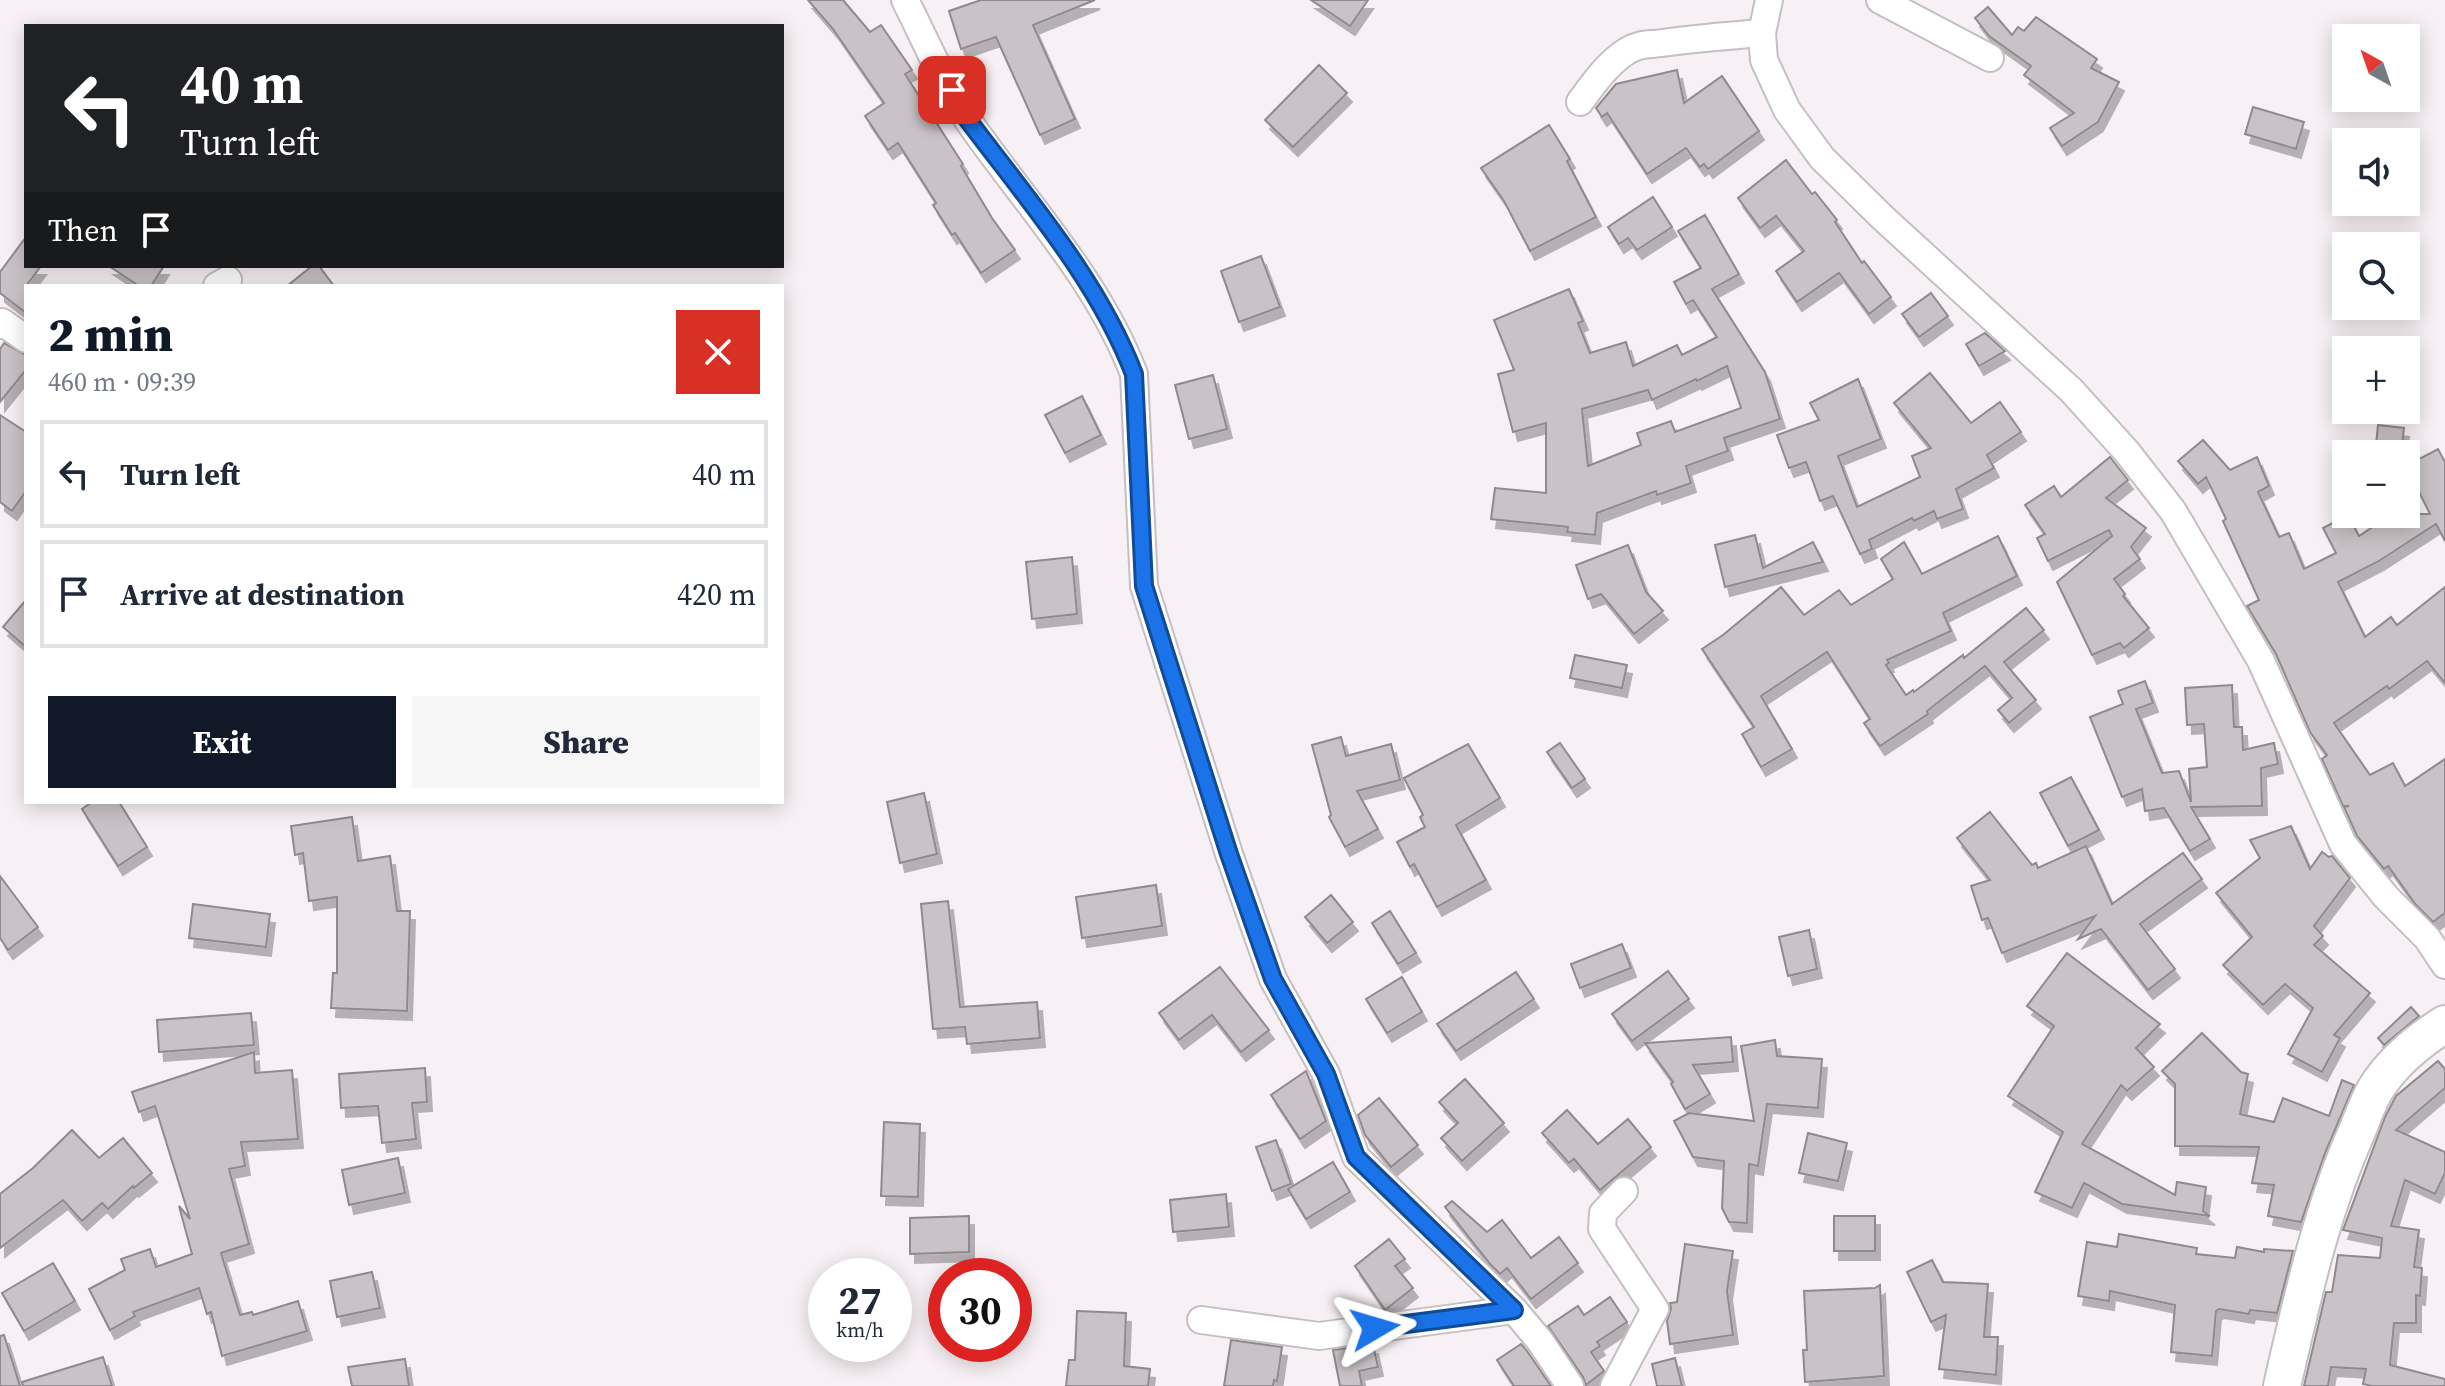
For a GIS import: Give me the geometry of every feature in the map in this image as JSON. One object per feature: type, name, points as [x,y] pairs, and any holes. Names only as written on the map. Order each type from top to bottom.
[{"type":"street","points":[[905,0],[965,116],[1084,278],[1122,345],[1134,374],[1144,586],[1229,854],[1273,979],[1326,1074],[1356,1157],[1514,1310],[1540,1341],[1570,1386]]},
{"type":"street","points":[[1769,0],[1762,33],[1764,60],[1787,110],[1822,158],[1952,284],[2071,390],[2127,452],[2173,511],[2261,661],[2343,844],[2386,897],[2427,938],[2445,965]]},
{"type":"street","points":[[1880,0],[1990,58]]},
{"type":"street","points":[[1580,102],[1605,69],[1643,43],[1762,33]]},
{"type":"street","points":[[0,325],[2,322],[24,338]]},
{"type":"street","points":[[2282,1386],[2310,1267],[2343,1161],[2375,1090],[2396,1063],[2420,1040],[2445,1024]]},
{"type":"street","points":[[1614,1386],[1655,1309],[1602,1229],[1603,1213],[1624,1191]]},
{"type":"street","points":[[1201,1320],[1319,1336],[1514,1310]]},
{"type":"building","points":[[808,0],[843,0],[870,32],[881,25],[912,70],[905,74],[963,164],[961,166],[992,218],[1015,250],[981,273],[955,233],[952,235],[898,143],[888,150],[865,116],[884,103],[833,29]]},
{"type":"building","points":[[981,0],[1095,0],[1033,25],[1075,119],[1040,135],[996,37],[961,49],[949,11]]},
{"type":"building","points":[[1311,0],[1368,0],[1350,26]]},
{"type":"building","points":[[1988,7],[2012,35],[2018,27],[2024,31],[2036,17],[2097,59],[2091,68],[2119,82],[2098,122],[2062,146],[2050,128],[2074,113],[2024,75],[2031,66],[1989,36],[1975,18]]},
{"type":"building","points":[[1319,65],[1347,93],[1293,147],[1265,120]]},
{"type":"building","points":[[1677,70],[1684,103],[1722,76],[1759,131],[1708,169],[1704,164],[1700,167],[1686,148],[1647,174],[1607,113],[1602,117],[1596,108],[1616,84]]},
{"type":"building","points":[[2253,107],[2304,122],[2296,149],[2245,134]]},
{"type":"building","points":[[1549,125],[1570,159],[1567,161],[1596,217],[1530,251],[1504,201],[1481,168]]},
{"type":"building","points":[[1786,160],[1837,220],[1835,222],[1862,263],[1864,261],[1891,297],[1869,314],[1839,273],[1797,302],[1776,271],[1804,251],[1776,216],[1760,228],[1738,198]]},
{"type":"building","points":[[1653,197],[1672,227],[1637,250],[1628,238],[1619,244],[1608,227]]},
{"type":"building","points":[[1705,215],[1739,274],[1712,289],[1765,372],[1780,419],[1724,438],[1728,451],[1686,466],[1691,483],[1657,495],[1656,491],[1597,513],[1595,535],[1567,532],[1568,527],[1491,519],[1495,488],[1546,493],[1546,423],[1513,432],[1498,374],[1514,370],[1494,320],[1569,289],[1583,321],[1578,323],[1590,353],[1626,342],[1633,366],[1677,345],[1682,355],[1717,337],[1693,300],[1686,304],[1674,282],[1701,268],[1678,231]],"holes":[[[1727,366],[1741,408],[1675,432],[1671,421],[1637,433],[1641,445],[1588,466],[1582,409],[1648,390],[1652,400]]]},
{"type":"building","points":[[24,240],[24,268],[40,268],[28,284],[24,284],[24,311],[0,293],[0,272]]},
{"type":"building","points":[[1261,256],[1280,307],[1239,322],[1221,271]]},
{"type":"building","points":[[112,268],[163,268],[152,284],[136,284]]},
{"type":"building","points":[[310,268],[320,268],[332,284],[290,284]]},
{"type":"building","points":[[1931,293],[1948,316],[1919,337],[1902,314]]},
{"type":"building","points":[[1985,333],[2005,351],[1979,366],[1966,344]]},
{"type":"building","points":[[4,343],[24,354],[24,372],[0,402],[0,349]]},
{"type":"building","points":[[1930,373],[1971,423],[2000,402],[2021,432],[1987,455],[1994,468],[1956,489],[1963,509],[1937,519],[1934,511],[1914,521],[1912,518],[1869,540],[1872,549],[1860,554],[1833,496],[1820,501],[1806,462],[1789,468],[1777,435],[1819,420],[1810,403],[1858,379],[1881,439],[1838,456],[1857,507],[1920,477],[1912,456],[1931,448],[1894,403]]},
{"type":"building","points":[[1213,375],[1227,429],[1189,439],[1175,385]]},
{"type":"building","points":[[1082,396],[1101,435],[1065,453],[1045,415]]},
{"type":"building","points":[[0,415],[24,431],[24,494],[12,511],[0,502]]},
{"type":"building","points":[[2378,425],[2404,428],[2403,440],[2376,440]]},
{"type":"building","points":[[2203,440],[2230,470],[2257,457],[2269,486],[2258,492],[2279,537],[2289,533],[2304,569],[2336,553],[2323,528],[2332,523],[2332,528],[2355,528],[2359,536],[2371,528],[2420,528],[2420,514],[2430,514],[2420,494],[2420,459],[2438,449],[2445,462],[2445,541],[2436,524],[2379,561],[2338,582],[2365,637],[2391,617],[2397,625],[2445,587],[2445,683],[2427,661],[2334,723],[2370,775],[2393,763],[2405,786],[2445,759],[2445,913],[2433,922],[2416,905],[2388,866],[2384,869],[2357,836],[2344,807],[2349,806],[2343,806],[2322,759],[2327,755],[2310,732],[2276,654],[2247,606],[2259,600],[2206,477],[2198,484],[2178,461]]},
{"type":"building","points":[[2110,457],[2128,480],[2106,498],[2146,528],[2131,547],[2140,559],[2114,579],[2125,594],[2123,596],[2149,628],[2124,648],[2120,643],[2092,655],[2057,582],[2112,536],[2109,530],[2048,561],[2037,538],[2045,534],[2025,505],[2054,486],[2061,497]]},
{"type":"building","points":[[1755,535],[1763,568],[1813,542],[1823,562],[1725,587],[1715,545]]},
{"type":"building","points":[[1998,536],[2017,576],[1943,613],[1951,631],[1887,660],[1889,663],[1886,665],[1906,695],[1914,692],[1963,655],[1964,658],[2026,608],[2044,630],[2004,662],[2036,700],[2009,723],[1998,710],[2012,698],[1985,666],[1927,711],[1928,714],[1880,746],[1864,723],[1870,719],[1827,652],[1761,696],[1792,749],[1761,767],[1742,734],[1754,727],[1702,649],[1781,587],[1804,615],[1839,590],[1851,605],[1893,579],[1881,559],[1904,542],[1922,574]]},
{"type":"building","points":[[1628,545],[1646,592],[1663,611],[1634,634],[1601,594],[1588,599],[1576,565]]},
{"type":"building","points":[[1072,557],[1077,614],[1032,619],[1026,562]]},
{"type":"building","points":[[24,602],[24,645],[3,627]]},
{"type":"building","points":[[1575,655],[1627,665],[1622,688],[1570,678]]},
{"type":"building","points":[[2145,681],[2153,703],[2136,709],[2162,773],[2179,771],[2191,802],[2189,769],[2207,767],[2204,724],[2187,725],[2185,688],[2232,685],[2234,727],[2242,727],[2243,750],[2274,743],[2278,764],[2261,768],[2262,806],[2191,807],[2210,839],[2190,851],[2164,808],[2145,811],[2142,789],[2122,797],[2090,717],[2123,704],[2118,691]]},
{"type":"building","points":[[1341,737],[1346,756],[1391,744],[1400,780],[1357,791],[1378,829],[1345,847],[1329,817],[1331,815],[1312,745]]},
{"type":"building","points":[[1560,743],[1585,779],[1572,788],[1547,752]]},
{"type":"building","points":[[1468,744],[1500,798],[1456,825],[1486,880],[1437,907],[1414,864],[1410,867],[1397,842],[1425,827],[1420,817],[1423,815],[1404,778]]},
{"type":"building","points":[[2071,777],[2099,830],[2068,846],[2040,793]]},
{"type":"building","points":[[924,793],[937,854],[900,863],[887,802]]},
{"type":"building","points":[[89,804],[120,804],[147,847],[118,866],[82,809]]},
{"type":"building","points":[[1990,812],[2032,865],[2036,863],[2038,868],[2086,846],[2112,904],[2183,853],[2202,879],[2140,924],[2175,969],[2148,990],[2101,929],[2078,939],[2095,916],[2002,953],[1988,918],[1982,920],[1971,886],[1990,880],[1957,838]]},
{"type":"building","points":[[352,817],[358,861],[390,856],[397,911],[410,911],[407,1011],[331,1008],[333,973],[337,973],[337,897],[309,901],[303,853],[295,855],[291,826]]},
{"type":"building","points":[[2291,826],[2310,869],[2322,852],[2332,856],[2350,878],[2314,926],[2323,936],[2314,945],[2370,993],[2334,1035],[2340,1038],[2322,1072],[2288,1054],[2313,1008],[2285,984],[2263,1005],[2223,965],[2252,937],[2216,893],[2260,858],[2250,840]]},
{"type":"building","points":[[0,876],[38,927],[8,950],[0,938]]},
{"type":"building","points":[[1156,885],[1162,926],[1082,938],[1076,897]]},
{"type":"building","points":[[1331,895],[1353,922],[1327,943],[1305,917]]},
{"type":"building","points":[[948,901],[960,1007],[1037,1002],[1040,1038],[967,1044],[965,1027],[933,1029],[921,904]]},
{"type":"building","points":[[193,904],[270,914],[266,947],[189,938]]},
{"type":"building","points":[[1390,911],[1416,953],[1398,964],[1372,923]]},
{"type":"building","points":[[1809,930],[1817,969],[1788,976],[1779,937]]},
{"type":"building","points":[[1622,944],[1631,968],[1580,988],[1571,964]]},
{"type":"building","points":[[2067,953],[2160,1024],[2136,1048],[2154,1067],[2127,1091],[2121,1085],[2082,1144],[2175,1195],[2177,1182],[2206,1187],[2203,1211],[2210,1216],[2122,1204],[2084,1183],[2072,1208],[2035,1192],[2063,1132],[2008,1096],[2054,1026],[2027,1006]]},
{"type":"building","points":[[1220,967],[1269,1030],[1241,1052],[1212,1015],[1179,1040],[1159,1013]]},
{"type":"building","points":[[1668,971],[1689,999],[1632,1041],[1612,1014]]},
{"type":"building","points":[[1516,972],[1534,999],[1456,1051],[1437,1024]]},
{"type":"building","points":[[1402,977],[1422,1012],[1387,1033],[1366,999]]},
{"type":"building","points":[[2411,1007],[2419,1016],[2384,1045],[2378,1038]]},
{"type":"building","points":[[251,1013],[254,1045],[159,1052],[157,1020]]},
{"type":"building","points":[[2202,1033],[2241,1072],[2248,1074],[2240,1114],[2274,1122],[2283,1098],[2329,1116],[2342,1080],[2354,1085],[2325,1153],[2301,1222],[2268,1216],[2274,1185],[2252,1183],[2259,1147],[2175,1146],[2175,1084],[2162,1071]]},
{"type":"building","points":[[1731,1037],[1733,1062],[1693,1065],[1710,1094],[1685,1109],[1671,1084],[1673,1082],[1645,1043]]},
{"type":"building","points":[[1775,1040],[1777,1056],[1822,1059],[1818,1108],[1767,1104],[1758,1166],[1749,1164],[1747,1223],[1729,1222],[1722,1208],[1724,1161],[1693,1157],[1674,1121],[1689,1113],[1754,1121],[1741,1046]]},
{"type":"building","points":[[254,1052],[255,1073],[292,1070],[298,1139],[241,1142],[245,1166],[229,1169],[249,1244],[221,1253],[240,1315],[252,1312],[253,1315],[298,1301],[307,1331],[222,1356],[211,1312],[207,1314],[199,1288],[133,1312],[135,1316],[110,1330],[89,1289],[125,1270],[121,1259],[150,1249],[156,1267],[192,1254],[179,1206],[190,1219],[155,1106],[139,1112],[132,1092]]},
{"type":"building","points":[[2438,1061],[2445,1069],[2445,1088],[2396,1130],[2445,1152],[2445,1173],[2435,1194],[2405,1180],[2391,1226],[2419,1230],[2414,1267],[2422,1268],[2420,1296],[2416,1295],[2416,1323],[2394,1323],[2390,1365],[2445,1379],[2445,1386],[2372,1386],[2363,1384],[2366,1369],[2331,1367],[2328,1386],[2304,1386],[2326,1292],[2332,1292],[2338,1255],[2380,1258],[2382,1238],[2343,1230],[2385,1117],[2396,1096]]},
{"type":"building","points":[[425,1068],[427,1102],[412,1103],[416,1139],[382,1143],[378,1106],[341,1108],[339,1074]]},
{"type":"building","points":[[1306,1071],[1326,1121],[1300,1139],[1271,1095]]},
{"type":"building","points":[[1465,1079],[1504,1123],[1462,1161],[1441,1138],[1458,1123],[1439,1102]]},
{"type":"building","points":[[1379,1098],[1418,1145],[1391,1167],[1365,1135],[1358,1115]]},
{"type":"building","points":[[1567,1110],[1598,1144],[1628,1119],[1651,1147],[1600,1190],[1574,1159],[1569,1163],[1542,1133]]},
{"type":"building","points":[[884,1122],[920,1124],[918,1197],[881,1196]]},
{"type":"building","points":[[72,1130],[99,1158],[123,1138],[152,1173],[108,1209],[102,1203],[82,1221],[63,1200],[0,1248],[0,1194],[33,1168]]},
{"type":"building","points":[[1808,1133],[1847,1143],[1838,1181],[1799,1173]]},
{"type":"building","points":[[1276,1140],[1291,1184],[1272,1191],[1256,1147]]},
{"type":"building","points":[[398,1158],[405,1193],[349,1205],[342,1170]]},
{"type":"building","points":[[1333,1162],[1350,1192],[1306,1219],[1288,1189]]},
{"type":"building","points":[[1226,1194],[1229,1227],[1173,1232],[1170,1200]]},
{"type":"building","points":[[1452,1201],[1487,1232],[1502,1220],[1531,1258],[1559,1237],[1578,1263],[1531,1299],[1507,1268],[1500,1274],[1491,1265],[1445,1207]]},
{"type":"building","points":[[969,1216],[969,1252],[910,1254],[910,1218]]},
{"type":"building","points":[[1834,1216],[1875,1216],[1875,1251],[1834,1251]]},
{"type":"building","points":[[2119,1234],[2197,1248],[2196,1254],[2235,1258],[2237,1247],[2264,1252],[2264,1249],[2293,1251],[2277,1313],[2250,1310],[2249,1314],[2219,1309],[2216,1311],[2212,1356],[2171,1352],[2175,1305],[2110,1291],[2109,1301],[2078,1296],[2087,1242],[2117,1247]]},
{"type":"building","points":[[1389,1239],[1405,1259],[1395,1266],[1413,1288],[1385,1310],[1355,1266]]},
{"type":"building","points":[[1685,1244],[1733,1251],[1727,1291],[1733,1335],[1670,1344],[1667,1321],[1670,1303],[1677,1302]]},
{"type":"building","points":[[1932,1260],[1943,1282],[1988,1284],[1984,1337],[1998,1337],[1996,1375],[1939,1369],[1946,1315],[1931,1322],[1907,1272]]},
{"type":"building","points":[[53,1263],[75,1301],[24,1331],[2,1293]]},
{"type":"building","points":[[372,1272],[380,1308],[337,1317],[330,1281]]},
{"type":"building","points":[[1880,1285],[1884,1376],[1805,1382],[1804,1291],[1875,1288]]},
{"type":"building","points":[[1610,1297],[1627,1322],[1597,1342],[1600,1346],[1591,1352],[1604,1371],[1586,1385],[1548,1326],[1578,1306],[1584,1315]]},
{"type":"building","points":[[1077,1311],[1126,1313],[1124,1366],[1150,1369],[1148,1386],[1066,1386],[1069,1360],[1075,1360]]},
{"type":"building","points":[[4,1335],[20,1386],[0,1386],[0,1336]]},
{"type":"building","points":[[1231,1340],[1282,1347],[1277,1381],[1274,1380],[1273,1386],[1224,1386]]},
{"type":"building","points":[[1521,1344],[1551,1386],[1514,1386],[1497,1360]]},
{"type":"building","points":[[1373,1345],[1378,1367],[1359,1371],[1362,1386],[1340,1386],[1333,1350]]},
{"type":"building","points":[[103,1357],[112,1386],[23,1386],[22,1382]]},
{"type":"building","points":[[1675,1358],[1682,1386],[1657,1386],[1652,1364]]},
{"type":"building","points":[[405,1359],[409,1386],[352,1386],[348,1367]]},
{"type":"route","points":[[952,90],[965,116],[1084,278],[1122,345],[1134,374],[1144,586],[1229,854],[1273,979],[1326,1074],[1356,1157],[1514,1310],[1375,1328]]}]
